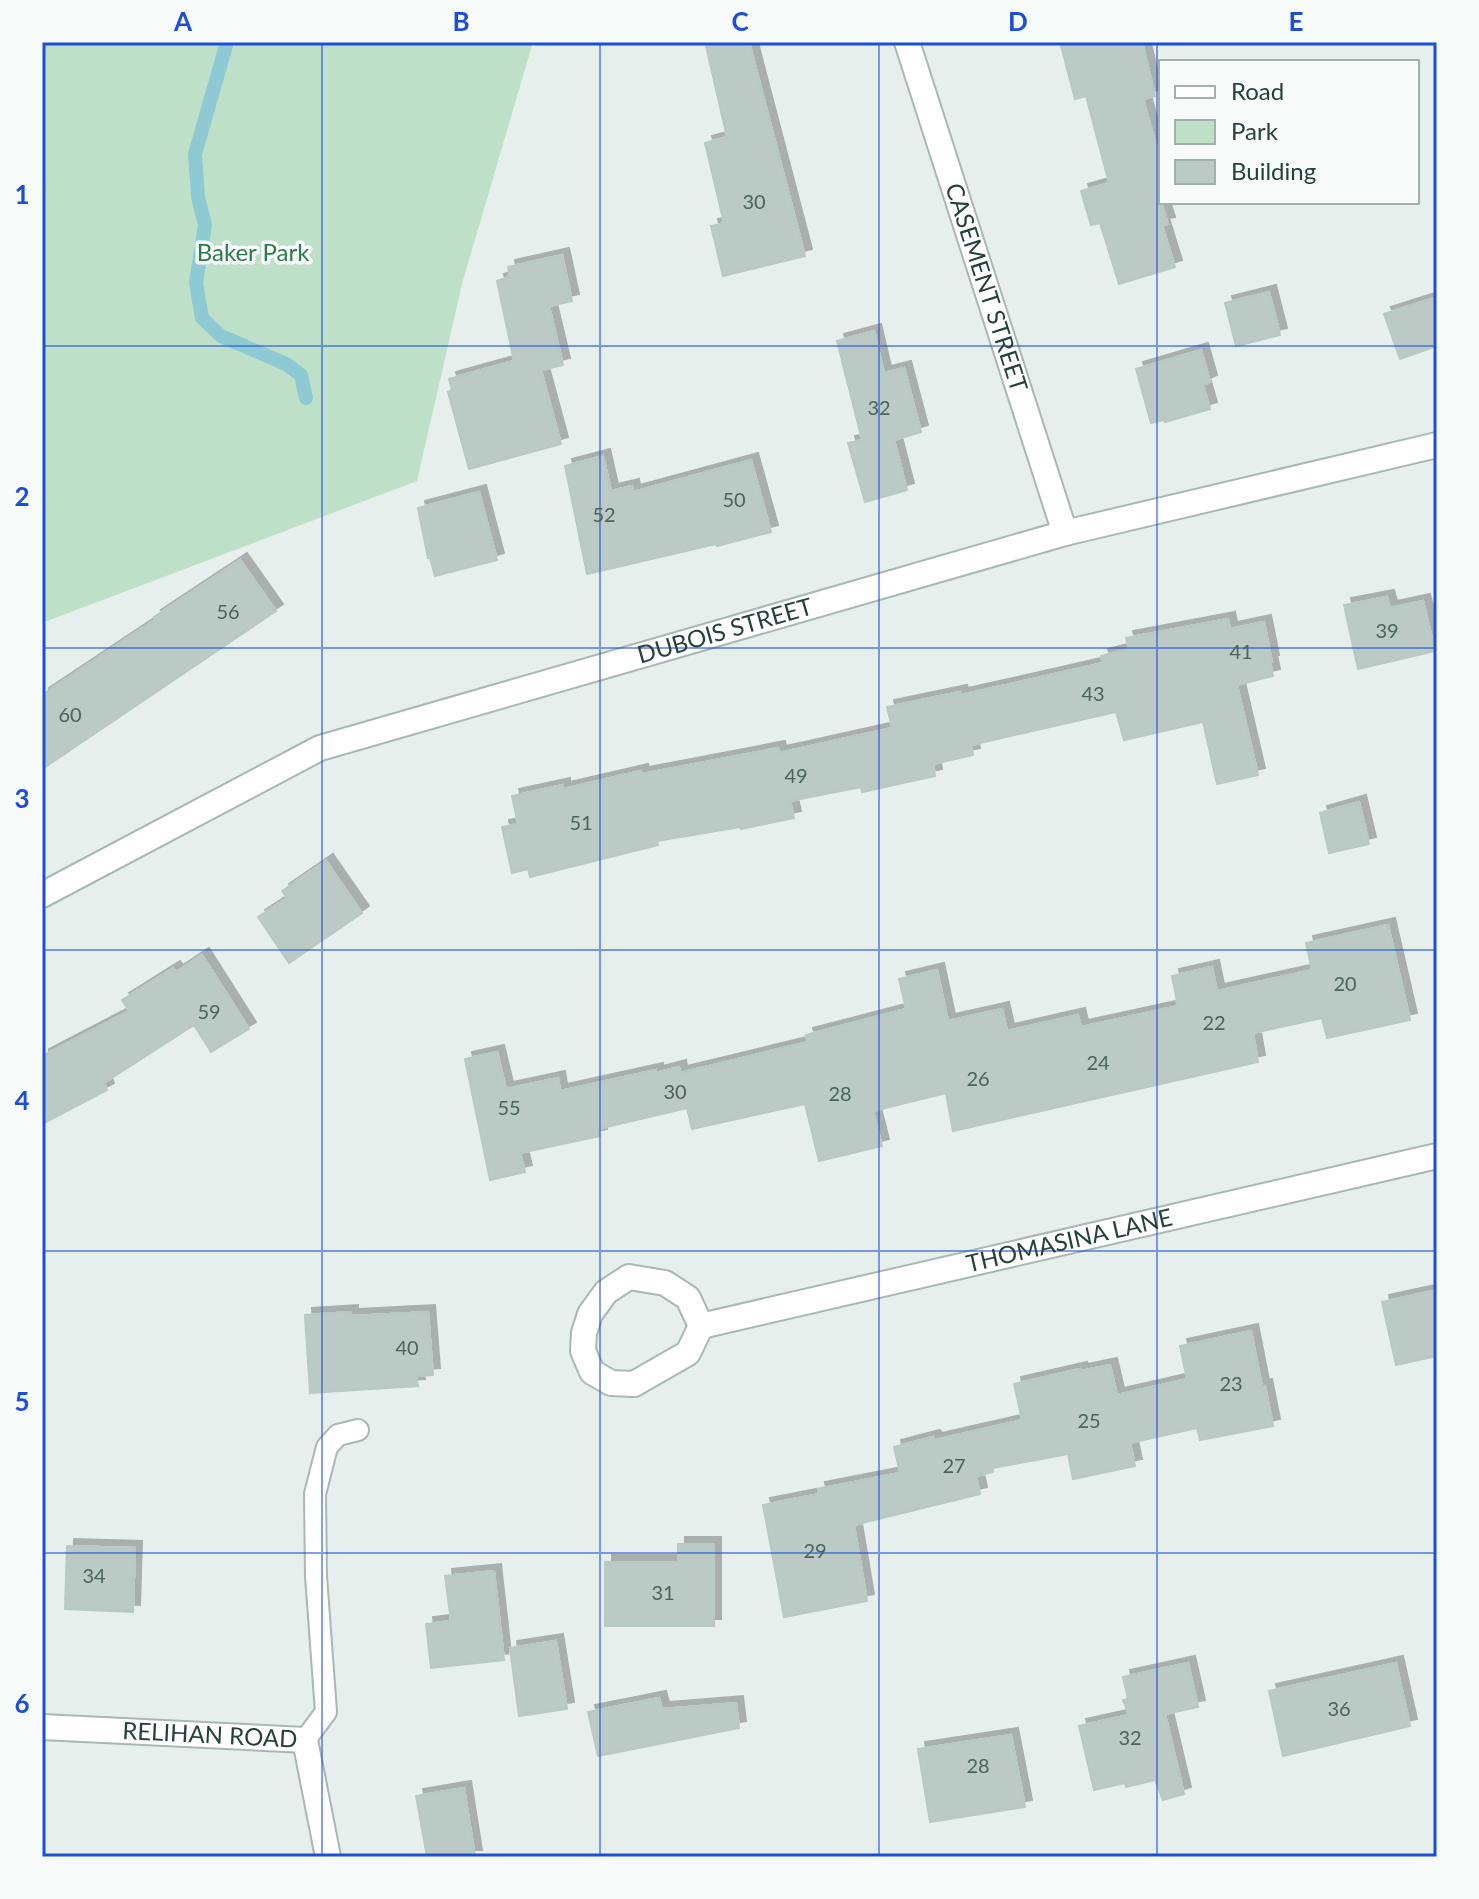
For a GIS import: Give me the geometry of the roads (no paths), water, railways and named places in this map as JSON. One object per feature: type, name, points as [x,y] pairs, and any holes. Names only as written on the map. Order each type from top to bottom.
[{"type":"street","name":"CASEMENT STREET","points":[[907,42],[1065,533]]},
{"type":"street","name":"DUBOIS STREET","points":[[42,895],[320,748],[1065,533],[1437,445]]},
{"type":"street","name":"THOMASINA LANE","points":[[701,1326],[1437,1156]]},
{"type":"street","points":[[629,1277],[665,1283],[688,1298],[701,1326],[688,1353],[634,1384],[611,1383],[592,1372],[583,1351],[590,1314],[606,1292],[629,1277]]},
{"type":"street","name":"RELIHAN ROAD","points":[[42,1727],[305,1740],[328,1857]]},
{"type":"lane","points":[[305,1740],[326,1712],[316,1576],[315,1494],[327,1447],[338,1435],[358,1430]]},
{"type":"waterway","points":[[227,42],[195,154],[198,197],[205,225],[196,283],[202,318],[221,336],[286,364],[301,375],[306,398]]},
{"type":"park label","name":"Baker Park","points":[[253,253]]}]
